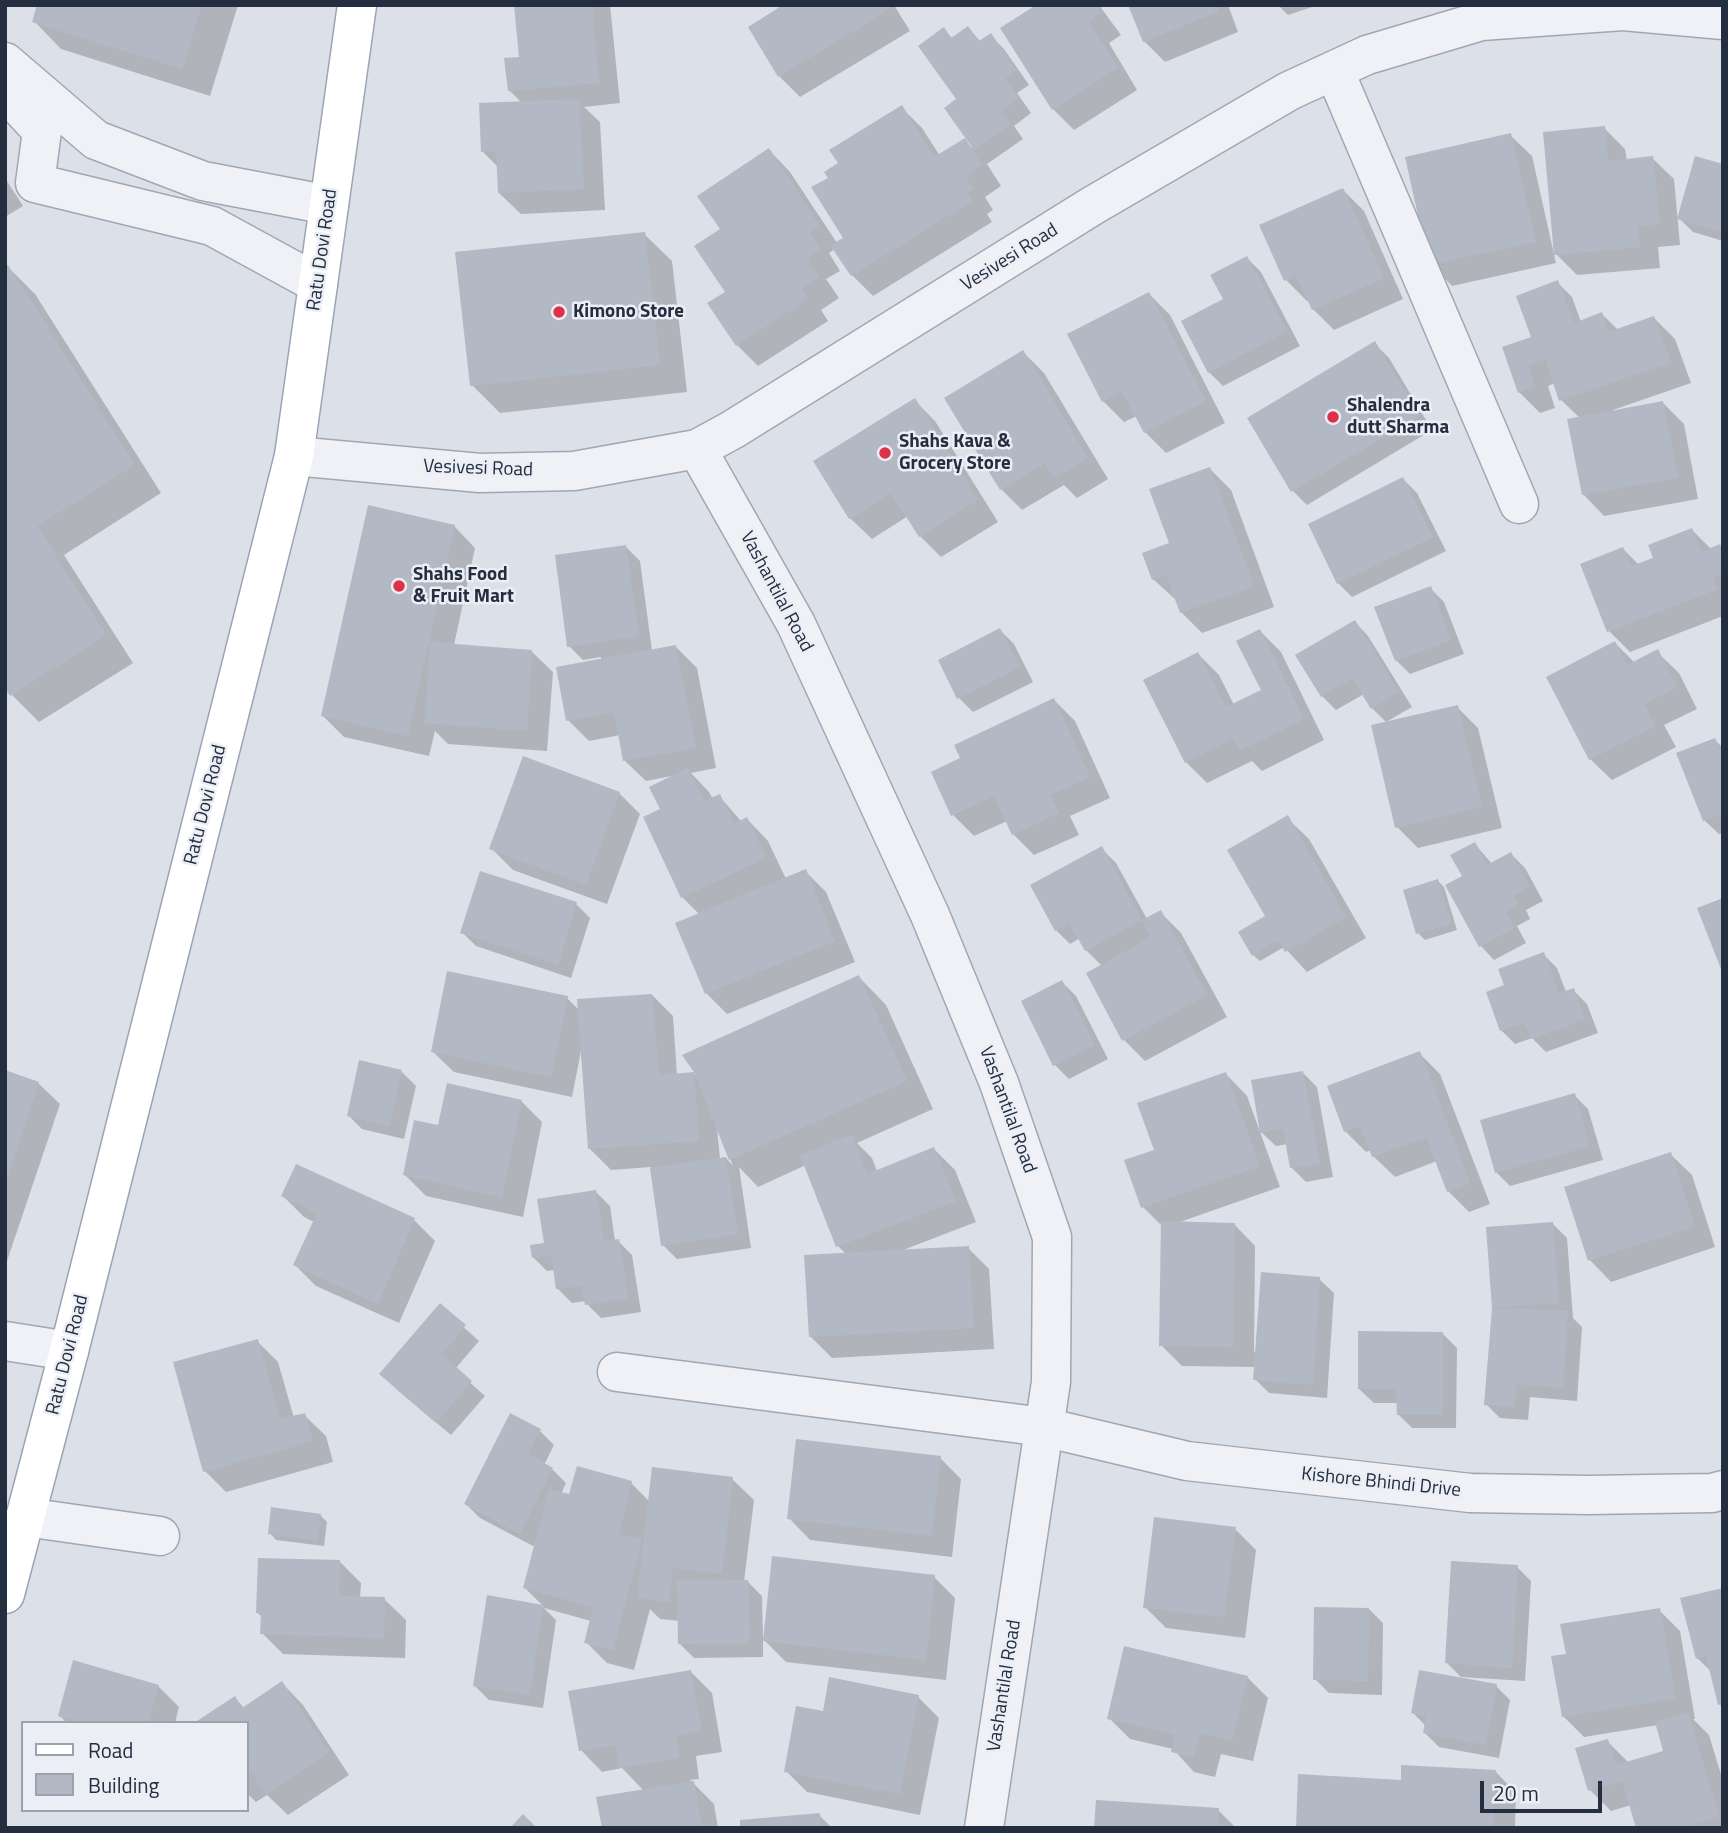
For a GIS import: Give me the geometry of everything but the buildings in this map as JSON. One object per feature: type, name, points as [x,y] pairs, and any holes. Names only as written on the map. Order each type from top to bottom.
[{"type":"main road","name":"Ratu Dovi Road","points":[[5,1594],[69,1351],[294,456],[357,5]]},
{"type":"street","name":"Vesivesi Road","points":[[294,456],[480,473],[574,471],[697,449],[1092,206],[1289,91],[1367,55],[1481,21],[1623,11],[1723,20]]},
{"type":"street","points":[[5,62],[96,140],[203,181],[329,205]]},
{"type":"street","points":[[1334,71],[1519,505]]},
{"type":"street","points":[[5,91],[42,131],[35,183],[212,226],[318,284]]},
{"type":"street","name":"Vashantilal Road","points":[[697,449],[796,624],[930,915],[999,1083],[1052,1237],[1051,1382],[984,1828]]},
{"type":"street","points":[[5,1341],[69,1351]]},
{"type":"street","name":"Kishore Bhindi Drive","points":[[617,1372],[1044,1427],[1186,1461],[1470,1493],[1588,1495],[1712,1493],[1723,1490]]},
{"type":"street","points":[[25,1517],[160,1536]]},
{"type":"place","name":"Kimono Store","points":[[559,312]]},
{"type":"place","name":"Shalendra dutt Sharma","points":[[1333,417]]},
{"type":"place","name":"Shahs Kava & Grocery Store","points":[[885,453]]},
{"type":"place","name":"Shahs Food & Fruit Mart","points":[[399,586]]}]
